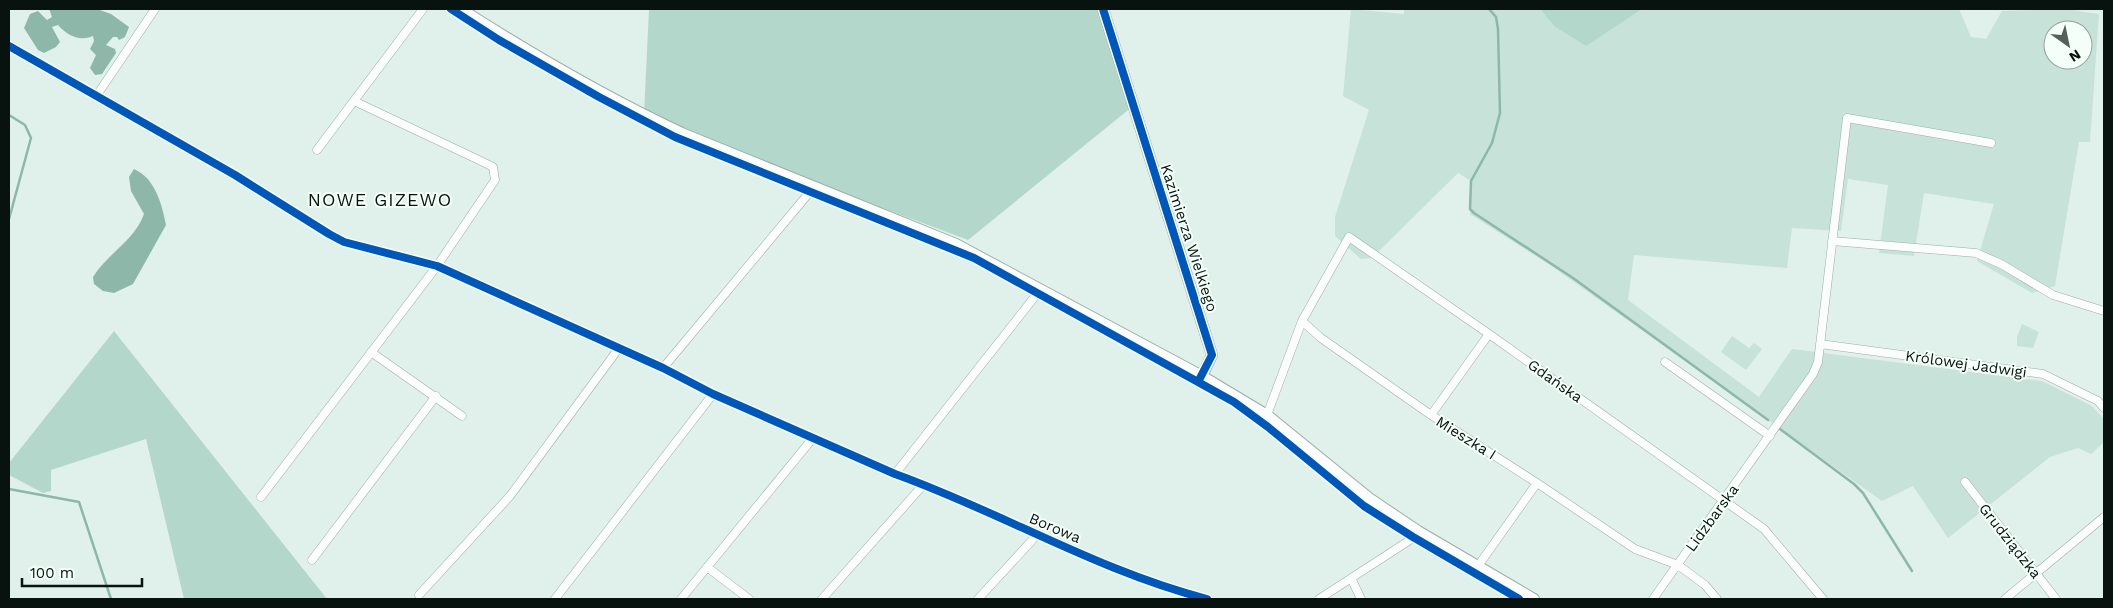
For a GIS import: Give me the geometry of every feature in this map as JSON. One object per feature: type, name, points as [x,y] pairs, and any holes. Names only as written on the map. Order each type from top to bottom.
[{"type":"street","points":[[97,96],[155,9]]},
{"type":"street","points":[[317,150],[424,9]]},
{"type":"street","points":[[461,9],[514,42],[644,115],[684,134],[956,244],[1202,376],[1267,415],[1369,498],[1418,531],[1534,599]]},
{"type":"street","name":"Kazimierza Wielkiego","points":[[1103,9],[1212,355],[1202,376]]},
{"type":"street","name":"Borowa","points":[[9,46],[235,175],[344,242],[437,266],[663,368],[714,394],[895,474],[924,484],[1036,536],[1126,572],[1187,594],[1207,599]]},
{"type":"street","points":[[261,497],[437,266],[495,180],[493,168],[354,101]]},
{"type":"street","name":"Lidzbarska","points":[[1653,599],[1725,501],[1813,374],[1818,362],[1847,118],[1991,142]]},
{"type":"street","points":[[663,368],[814,187]]},
{"type":"street","name":"Gdańska","points":[[1302,321],[1349,237],[1489,334],[1764,530],[1823,599]]},
{"type":"street","points":[[1832,241],[1976,253],[2001,264],[2053,295],[2104,311]]},
{"type":"street","points":[[895,474],[1040,290]]},
{"type":"street","points":[[1267,415],[1302,321]]},
{"type":"street","name":"Mieszka I","points":[[1302,321],[1321,338],[1431,415],[1635,549],[1678,565],[1705,585],[1717,599]]},
{"type":"street","points":[[1431,415],[1489,334]]},
{"type":"street","name":"Królowej Jadwigi","points":[[1820,344],[2043,374],[2098,401],[2104,408]]},
{"type":"street","points":[[419,595],[510,496],[619,348]]},
{"type":"street","points":[[371,352],[462,416]]},
{"type":"street","points":[[1665,362],[1770,436]]},
{"type":"street","points":[[555,599],[714,394]]},
{"type":"street","points":[[312,560],[436,396]]},
{"type":"street","points":[[681,599],[813,438]]},
{"type":"street","name":"Grudziądzka","points":[[1965,482],[2056,599]]},
{"type":"street","points":[[1478,566],[1537,483]]},
{"type":"street","points":[[822,599],[924,484]]},
{"type":"street","points":[[2005,599],[2104,517]]},
{"type":"street","points":[[1319,599],[1410,540],[1418,531]]},
{"type":"street","points":[[978,599],[1036,536]]},
{"type":"street","points":[[707,567],[749,599]]},
{"type":"street","points":[[1351,578],[1360,599]]},
{"type":"shaded area","points":[[49,9],[97,9],[111,14],[129,27],[125,37],[119,40],[117,37],[113,37],[106,45],[115,49],[116,53],[102,74],[95,75],[90,68],[96,55],[90,49],[94,41],[93,36],[78,38],[65,32],[58,25],[52,27],[60,42],[56,47],[44,53],[38,50],[24,28],[30,14],[38,11],[47,20],[52,17]]},
{"type":"shaded area","points":[[649,9],[1103,9],[1133,106],[968,240],[684,134],[644,115]]},
{"type":"shaded area","points":[[1351,9],[1404,14],[1404,9],[1540,9],[1554,26],[1642,9],[1959,9],[1971,37],[1986,39],[2002,11],[2064,9],[2099,14],[2090,142],[2079,142],[2055,286],[2032,293],[1977,261],[1994,204],[1924,193],[1914,256],[1879,253],[1888,185],[1848,179],[1841,231],[1792,228],[1787,268],[1634,255],[1628,300],[1759,397],[1792,349],[2042,381],[2092,406],[2104,419],[2104,442],[2091,454],[2078,448],[2050,457],[1948,538],[1913,486],[1882,501],[1553,267],[1470,214],[1471,181],[1458,173],[1372,258],[1361,259],[1335,236],[1335,217],[1369,110],[1343,96]]},
{"type":"shaded area","points":[[1540,9],[1642,9],[1586,46],[1554,26]]},
{"type":"shaded area","points":[[134,169],[147,179],[156,192],[160,200],[166,225],[133,284],[114,293],[103,291],[94,284],[93,277],[134,232],[144,214],[131,191],[129,177]]},
{"type":"shaded area","points":[[2022,324],[2039,332],[2033,348],[2017,346],[2017,337]]},
{"type":"shaded area","points":[[114,331],[327,599],[184,599],[146,439],[51,470],[51,491],[43,493],[9,475],[9,463]]},
{"type":"shaded area","points":[[1732,336],[1749,348],[1754,343],[1762,349],[1746,370],[1721,352]]},
{"type":"waterway","points":[[1489,9],[1496,17],[1498,29],[1500,113],[1492,143],[1471,181],[1470,209],[1573,278],[1768,420]]},
{"type":"waterway","points":[[9,115],[25,125],[31,138],[9,219]]},
{"type":"waterway","points":[[1780,429],[1854,484],[1863,493],[1912,571]]},
{"type":"waterway","points":[[9,489],[79,502],[111,599]]},
{"type":"cycle path","points":[[451,9],[499,40],[599,97],[675,137],[974,258],[1234,402],[1268,427],[1364,506],[1519,599]]},
{"type":"cycle path","points":[[1103,9],[1212,355],[1198,382]]},
{"type":"cycle path","points":[[9,46],[235,175],[344,242],[437,266],[663,368],[713,394],[895,474],[934,489],[1127,573],[1207,599]]},
{"type":"district","name":"NOWE GIZEWO","points":[[380,200]]}]
